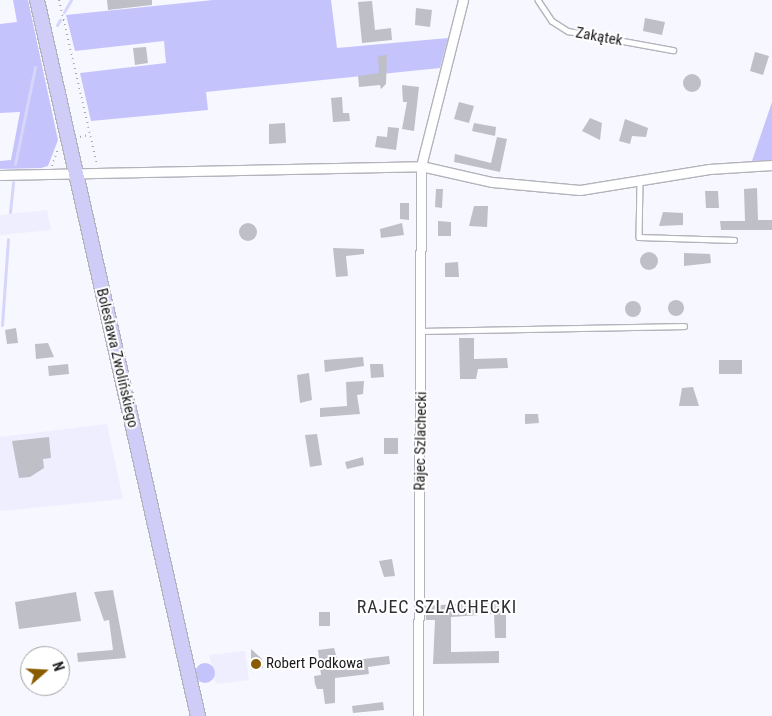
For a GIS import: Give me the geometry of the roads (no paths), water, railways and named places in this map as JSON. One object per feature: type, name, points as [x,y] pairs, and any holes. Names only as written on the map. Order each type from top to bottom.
[{"type":"main road","name":"Bolesława Zwolińskiego","points":[[37,0],[198,716]]},
{"type":"street","name":"Rajec Szlachecki","points":[[418,716],[422,331],[421,166],[463,0]]},
{"type":"street","points":[[0,174],[421,166],[545,190],[580,190],[709,169],[772,165]]},
{"type":"lane","name":"Zakątek","points":[[538,0],[552,21],[568,31],[673,50]]},
{"type":"lane","points":[[640,181],[639,238],[734,240]]},
{"type":"lane","points":[[422,331],[684,326]]},
{"type":"waterway","points":[[64,12],[71,0]]},
{"type":"waterway","points":[[57,25],[60,20]]},
{"type":"waterway","points":[[15,164],[35,67]]},
{"type":"waterway","points":[[10,212],[13,182]]},
{"type":"waterway","points":[[2,325],[8,239]]},
{"type":"place","name":"Robert Podkowa","points":[[256,664]]},
{"type":"district","name":"RAJEC SZLACHECKI","points":[[437,607]]}]
